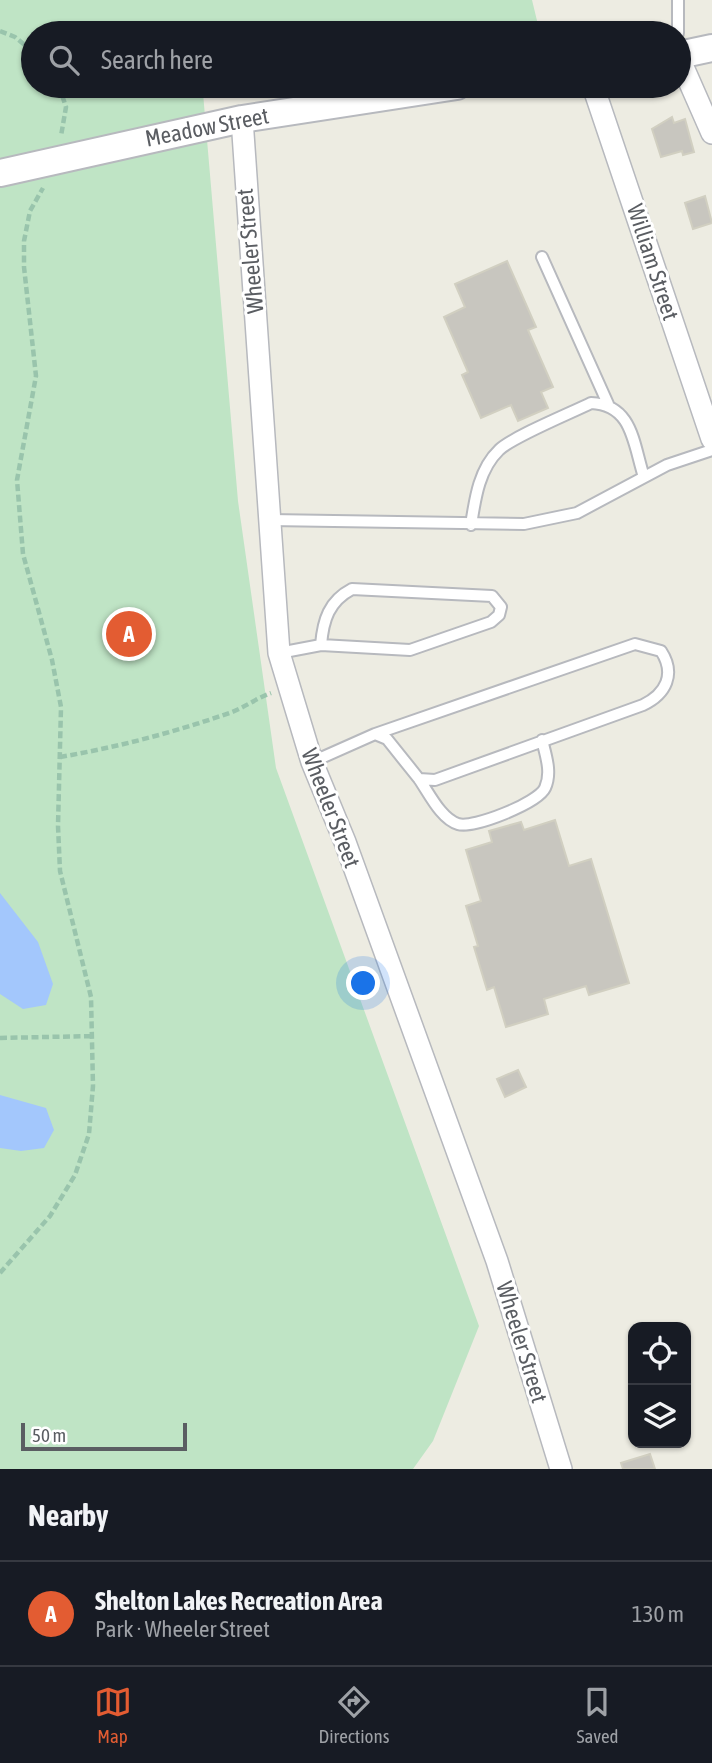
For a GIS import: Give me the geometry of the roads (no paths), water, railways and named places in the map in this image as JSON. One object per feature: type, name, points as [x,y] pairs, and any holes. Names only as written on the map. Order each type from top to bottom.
[{"type":"street","points":[[691,54],[712,48]]},
{"type":"street","points":[[691,85],[712,133]]},
{"type":"street","name":"Meadow Street","points":[[0,173],[242,119],[379,98]]},
{"type":"street","name":"William Street","points":[[597,98],[712,439]]},
{"type":"street","name":"Wheeler Street","points":[[242,119],[279,653],[312,762],[345,842],[496,1261],[561,1469]]},
{"type":"lane","points":[[678,0],[678,21]]},
{"type":"lane","points":[[542,257],[608,404]]},
{"type":"lane","points":[[471,525],[477,492],[486,468],[499,449],[591,403],[608,404],[624,415],[643,477]]},
{"type":"lane","points":[[270,520],[524,524],[577,513],[667,465],[712,450]]},
{"type":"lane","points":[[279,653],[321,645],[410,650],[491,622],[499,615],[501,607],[492,596],[352,589],[332,605],[322,623],[321,645]]},
{"type":"lane","points":[[312,762],[375,734],[635,644],[661,651],[666,659],[666,688],[658,698],[435,780],[419,779]]},
{"type":"lane","points":[[375,734],[387,739],[455,823],[482,821],[536,800],[544,790],[548,764],[542,740]]},
{"type":"water","points":[[0,893],[38,942],[53,984],[46,1005],[23,1009],[0,994]]},
{"type":"water","points":[[0,1095],[46,1108],[54,1130],[44,1148],[21,1151],[0,1148]]},
{"type":"place","name":"Shelton Lakes Recreation Area","points":[[129,634]]}]
